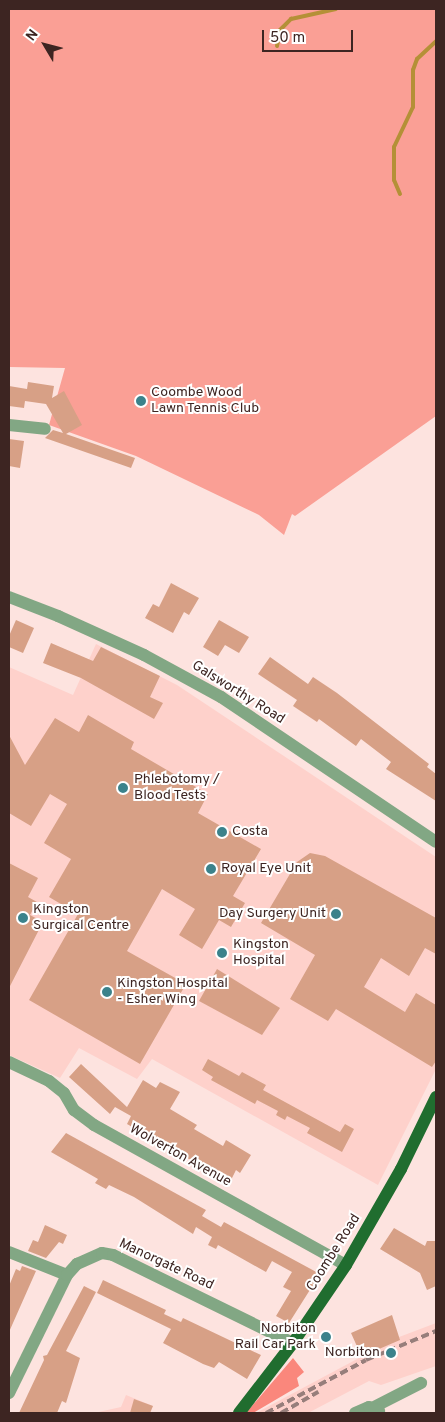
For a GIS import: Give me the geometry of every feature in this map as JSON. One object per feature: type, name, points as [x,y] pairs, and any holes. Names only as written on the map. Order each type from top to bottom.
[{"type":"main road","name":"Coombe Road","points":[[239,1413],[293,1343],[346,1265],[401,1169],[435,1102]]},
{"type":"street","points":[[9,425],[44,429]]},
{"type":"street","name":"Galsworthy Road","points":[[9,598],[58,616],[144,655],[221,697],[436,842]]},
{"type":"street","name":"Wolverton Avenue","points":[[9,1062],[49,1081],[64,1093],[74,1110],[94,1125],[346,1265]]},
{"type":"street","points":[[9,1252],[67,1274]]},
{"type":"street","name":"Manorgate Road","points":[[9,1393],[67,1274],[90,1257],[102,1253],[113,1255],[293,1343]]},
{"type":"street","points":[[355,1413],[377,1410],[421,1383]]},
{"type":"shaded area","points":[[9,9],[436,9],[436,416],[295,516],[292,514],[284,535],[259,515],[136,456],[49,425],[65,368],[9,367]]},
{"type":"shaded area","name":"Kingston Hospital","points":[[96,644],[177,685],[436,857],[436,1069],[378,1185],[152,1059],[137,1079],[79,1048],[60,1078],[9,1055],[9,667],[73,695]]},
{"type":"shaded area","points":[[436,1323],[436,1366],[381,1385],[369,1381],[308,1413],[256,1413],[359,1358],[357,1353]]},
{"type":"shaded area","points":[[293,1358],[304,1372],[297,1378],[299,1386],[253,1413],[246,1413]]},
{"type":"shaded area","points":[[126,1395],[153,1406],[150,1413],[94,1413],[121,1407]]},
{"type":"building","points":[[28,382],[54,386],[52,398],[64,391],[82,425],[66,434],[135,458],[131,468],[45,438],[53,430],[63,433],[46,404],[25,401],[24,408],[9,406],[9,386],[27,389]]},
{"type":"building","points":[[9,439],[24,441],[20,468],[9,466]]},
{"type":"building","points":[[171,583],[199,598],[189,615],[184,612],[173,633],[145,618],[153,604],[159,607]]},
{"type":"building","points":[[16,620],[34,628],[23,653],[9,647],[9,636]]},
{"type":"building","points":[[219,620],[249,637],[239,653],[225,645],[218,656],[203,647]]},
{"type":"building","points":[[51,643],[93,661],[101,647],[160,676],[150,697],[163,703],[154,719],[81,678],[43,663]]},
{"type":"building","points":[[270,657],[308,684],[313,677],[337,693],[429,764],[427,767],[436,774],[436,801],[386,769],[391,762],[361,739],[356,746],[319,719],[317,722],[293,706],[297,700],[258,674]]},
{"type":"building","points":[[88,715],[134,742],[131,749],[208,794],[198,813],[261,849],[233,896],[245,903],[231,927],[219,920],[202,949],[179,935],[195,909],[162,889],[127,951],[186,984],[140,1064],[29,1000],[78,914],[49,897],[71,859],[44,843],[67,804],[50,794],[31,826],[9,813],[9,735],[25,765],[55,718],[79,732]]},
{"type":"building","points":[[310,853],[325,856],[436,918],[436,954],[425,948],[409,976],[381,958],[364,987],[405,1012],[416,993],[436,1005],[436,1061],[432,1067],[336,1009],[328,1021],[290,999],[315,955],[261,923],[297,862]]},
{"type":"building","name":"Kingston Surgical Centre","points":[[9,863],[38,878],[28,897],[37,902],[30,915],[43,922],[9,988]]},
{"type":"building","points":[[217,969],[280,1008],[262,1035],[199,1001]]},
{"type":"building","points":[[208,1059],[239,1076],[242,1072],[266,1085],[263,1090],[340,1132],[345,1124],[354,1129],[342,1152],[307,1133],[310,1128],[287,1116],[285,1120],[276,1115],[278,1111],[257,1100],[255,1104],[211,1080],[213,1077],[202,1070]]},
{"type":"building","points":[[81,1064],[127,1107],[143,1080],[156,1088],[160,1082],[180,1092],[170,1109],[197,1125],[194,1129],[223,1146],[226,1140],[251,1155],[240,1173],[236,1170],[230,1182],[127,1124],[131,1116],[115,1107],[110,1114],[69,1077]]},
{"type":"building","points":[[66,1133],[206,1210],[202,1216],[221,1227],[224,1222],[320,1274],[289,1323],[276,1316],[291,1291],[283,1287],[292,1272],[272,1261],[266,1272],[218,1245],[216,1249],[208,1245],[212,1237],[196,1227],[193,1234],[134,1197],[109,1185],[106,1189],[95,1183],[98,1179],[51,1152]]},
{"type":"building","points":[[45,1225],[67,1235],[63,1244],[59,1242],[46,1258],[28,1251],[33,1240],[38,1242]]},
{"type":"building","points":[[394,1228],[425,1246],[427,1241],[436,1241],[436,1286],[427,1290],[420,1273],[380,1249]]},
{"type":"building","points":[[22,1266],[36,1271],[9,1332],[9,1286],[16,1269],[20,1271]]},
{"type":"building","points":[[103,1280],[166,1310],[164,1314],[181,1322],[183,1318],[261,1355],[247,1379],[219,1362],[214,1368],[203,1364],[163,1343],[171,1329],[97,1293]]},
{"type":"building","points":[[84,1286],[96,1292],[66,1351],[80,1358],[66,1403],[62,1401],[57,1413],[19,1413],[44,1360],[43,1356],[47,1355]]},
{"type":"building","points":[[392,1315],[400,1340],[365,1355],[364,1352],[360,1353],[351,1333]]},
{"type":"building","points":[[134,1399],[153,1406],[150,1413],[130,1413]]},
{"type":"waterway","points":[[277,46],[280,30],[291,19],[336,9]]},
{"type":"waterway","points":[[400,194],[394,180],[394,147],[413,107],[413,70],[417,59],[436,41]]},
{"type":"railway","points":[[266,1413],[366,1360],[436,1331]]},
{"type":"railway","points":[[281,1413],[318,1392]]},
{"type":"place","name":"Coombe Wood Lawn Tennis Club","points":[[141,401]]},
{"type":"place","name":"Phlebotomy / Blood Tests","points":[[123,788]]},
{"type":"place","name":"Costa","points":[[222,832]]},
{"type":"place","name":"Royal Eye Unit","points":[[211,869]]},
{"type":"place","name":"Day Surgery Unit","points":[[336,914]]},
{"type":"place","name":"Kingston Surgical Centre","points":[[23,918]]},
{"type":"place","name":"Kingston Hospital","points":[[222,953]]},
{"type":"place","name":"Kingston Hospital - Esher Wing","points":[[107,992]]},
{"type":"place","name":"Norbiton Rail Car Park","points":[[326,1337]]},
{"type":"place","name":"Norbiton","points":[[391,1353]]}]
